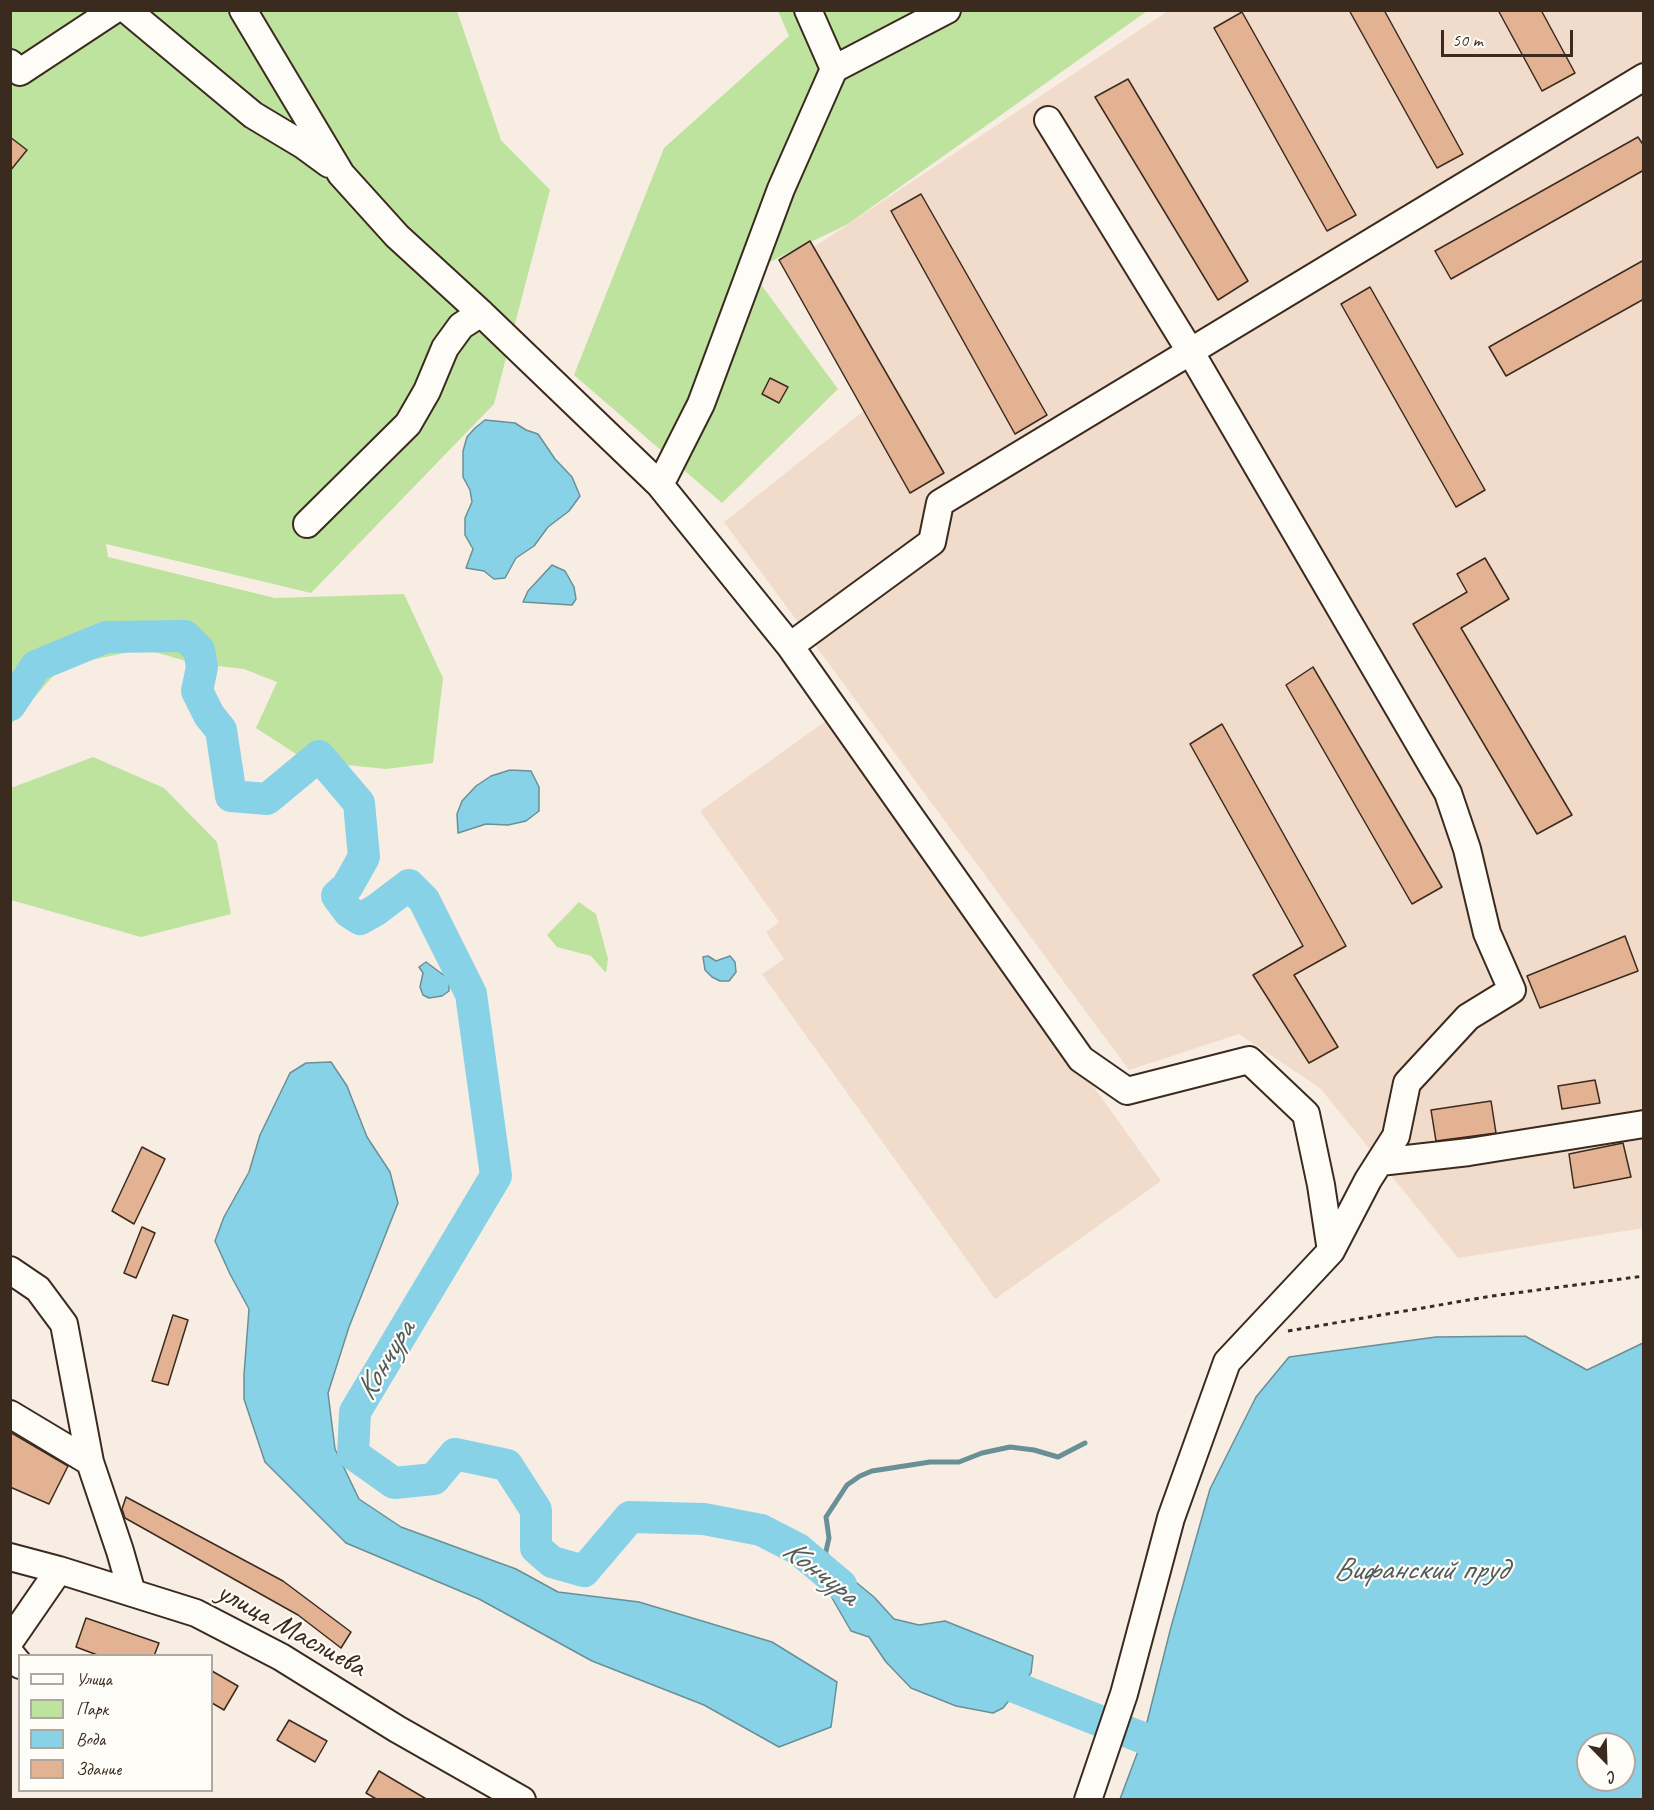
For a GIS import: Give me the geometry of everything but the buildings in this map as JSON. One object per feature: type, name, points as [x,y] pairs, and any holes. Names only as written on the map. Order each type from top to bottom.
[{"type":"street","points":[[10,63],[20,72],[114,10]]},
{"type":"street","points":[[127,10],[253,115],[303,145],[341,174],[397,236],[481,313],[660,485],[790,646],[1080,1059],[1127,1091],[1249,1060],[1306,1114],[1321,1185],[1331,1251]]},
{"type":"street","points":[[243,10],[341,174]]},
{"type":"street","points":[[808,10],[834,69]]},
{"type":"street","points":[[660,485],[701,404],[781,189],[834,69],[947,10]]},
{"type":"street","points":[[790,646],[932,542],[940,503],[1644,77]]},
{"type":"street","points":[[1048,120],[1191,351],[1448,793],[1467,849],[1487,933],[1512,990],[1468,1017],[1407,1083],[1396,1136],[1331,1251],[1227,1362],[1172,1518],[1124,1694],[1088,1800]]},
{"type":"street","points":[[307,524],[408,424],[427,391],[445,348],[462,326],[481,313]]},
{"type":"street","points":[[1380,1162],[1469,1152],[1644,1124]]},
{"type":"street","points":[[10,1270],[38,1289],[64,1324],[90,1462],[132,1593]]},
{"type":"street","points":[[10,1414],[90,1462]]},
{"type":"street","name":"улица Маслиева","points":[[10,1557],[60,1570],[196,1614],[239,1634],[517,1798]]},
{"type":"street","points":[[10,1641],[60,1570]]},
{"type":"path","points":[[1281,1334],[1291,1329],[1492,1296],[1644,1276]]},
{"type":"shaded area","points":[[1168,11],[1643,11],[1643,1228],[1458,1258],[1320,1088],[1239,1034],[1129,1070],[724,522],[865,410],[787,265]]},
{"type":"shaded area","points":[[830,718],[1161,1181],[995,1299],[762,974],[784,959],[766,932],[779,922],[700,811]]},
{"type":"green space","points":[[11,11],[457,11],[501,140],[550,190],[494,404],[311,593],[106,544],[108,557],[275,598],[404,594],[443,678],[433,763],[386,769],[307,761],[256,728],[277,682],[244,669],[193,663],[144,649],[62,666],[11,724]]},
{"type":"green space","points":[[778,11],[1147,11],[848,224],[751,271],[838,389],[722,503],[574,375],[664,148],[789,36]]},
{"type":"green space","points":[[93,757],[164,788],[217,842],[231,914],[141,937],[11,900],[11,788]]},
{"type":"green space","points":[[579,902],[596,914],[608,959],[606,973],[591,956],[557,947],[547,935]]},
{"type":"water","points":[[485,420],[515,423],[538,434],[555,459],[572,477],[580,496],[569,511],[548,527],[534,546],[516,558],[505,578],[494,579],[484,571],[466,568],[473,549],[465,535],[465,518],[472,502],[470,490],[463,477],[463,451],[467,437]]},
{"type":"water","points":[[552,565],[565,571],[574,587],[576,599],[572,605],[523,602],[528,591]]},
{"type":"water","points":[[510,770],[531,771],[539,787],[539,811],[526,821],[508,825],[486,824],[458,833],[457,814],[462,801],[476,786],[491,776]]},
{"type":"water","points":[[708,956],[716,961],[730,956],[735,962],[736,972],[729,981],[720,981],[705,970],[703,957]]},
{"type":"water","points":[[426,962],[449,979],[449,991],[442,996],[429,998],[423,995],[420,987],[423,973],[419,967]]},
{"type":"water","points":[[331,1062],[347,1086],[367,1137],[390,1172],[398,1203],[349,1327],[328,1393],[335,1449],[359,1499],[401,1527],[516,1569],[558,1592],[639,1602],[772,1642],[837,1682],[831,1727],[779,1747],[704,1705],[592,1661],[479,1599],[346,1543],[265,1462],[244,1399],[249,1309],[215,1241],[224,1217],[249,1172],[260,1135],[290,1073],[306,1063]]},
{"type":"water","name":"Вифанский пруд","points":[[1525,1336],[1587,1370],[1643,1343],[1643,1799],[1120,1799],[1143,1738],[1171,1627],[1210,1489],[1256,1397],[1289,1357],[1436,1337]]},
{"type":"water","points":[[826,1551],[835,1565],[874,1597],[894,1619],[919,1625],[945,1621],[1033,1656],[1031,1673],[1003,1708],[993,1713],[956,1706],[911,1688],[886,1662],[869,1637],[851,1631],[809,1558]]},
{"type":"waterway","name":"Кончура","points":[[10,705],[36,666],[106,637],[185,636],[199,650],[202,667],[197,691],[209,715],[221,730],[231,796],[267,799],[319,756],[359,803],[364,857],[347,887],[337,896],[349,912],[360,919],[409,885],[424,900],[471,994],[496,1176],[355,1412],[353,1454],[394,1483],[434,1479],[455,1454],[507,1465],[536,1510],[536,1548],[552,1562],[584,1571],[630,1517],[704,1519],[761,1530],[798,1549],[841,1585]]},
{"type":"waterway","points":[[809,1558],[818,1557],[826,1551],[829,1538],[826,1517],[847,1485],[860,1476],[872,1471],[930,1462],[959,1462],[982,1453],[1010,1447],[1034,1450],[1058,1457],[1085,1443]]},
{"type":"waterway","name":"Кончура","points":[[979,1673],[1143,1738]]}]
